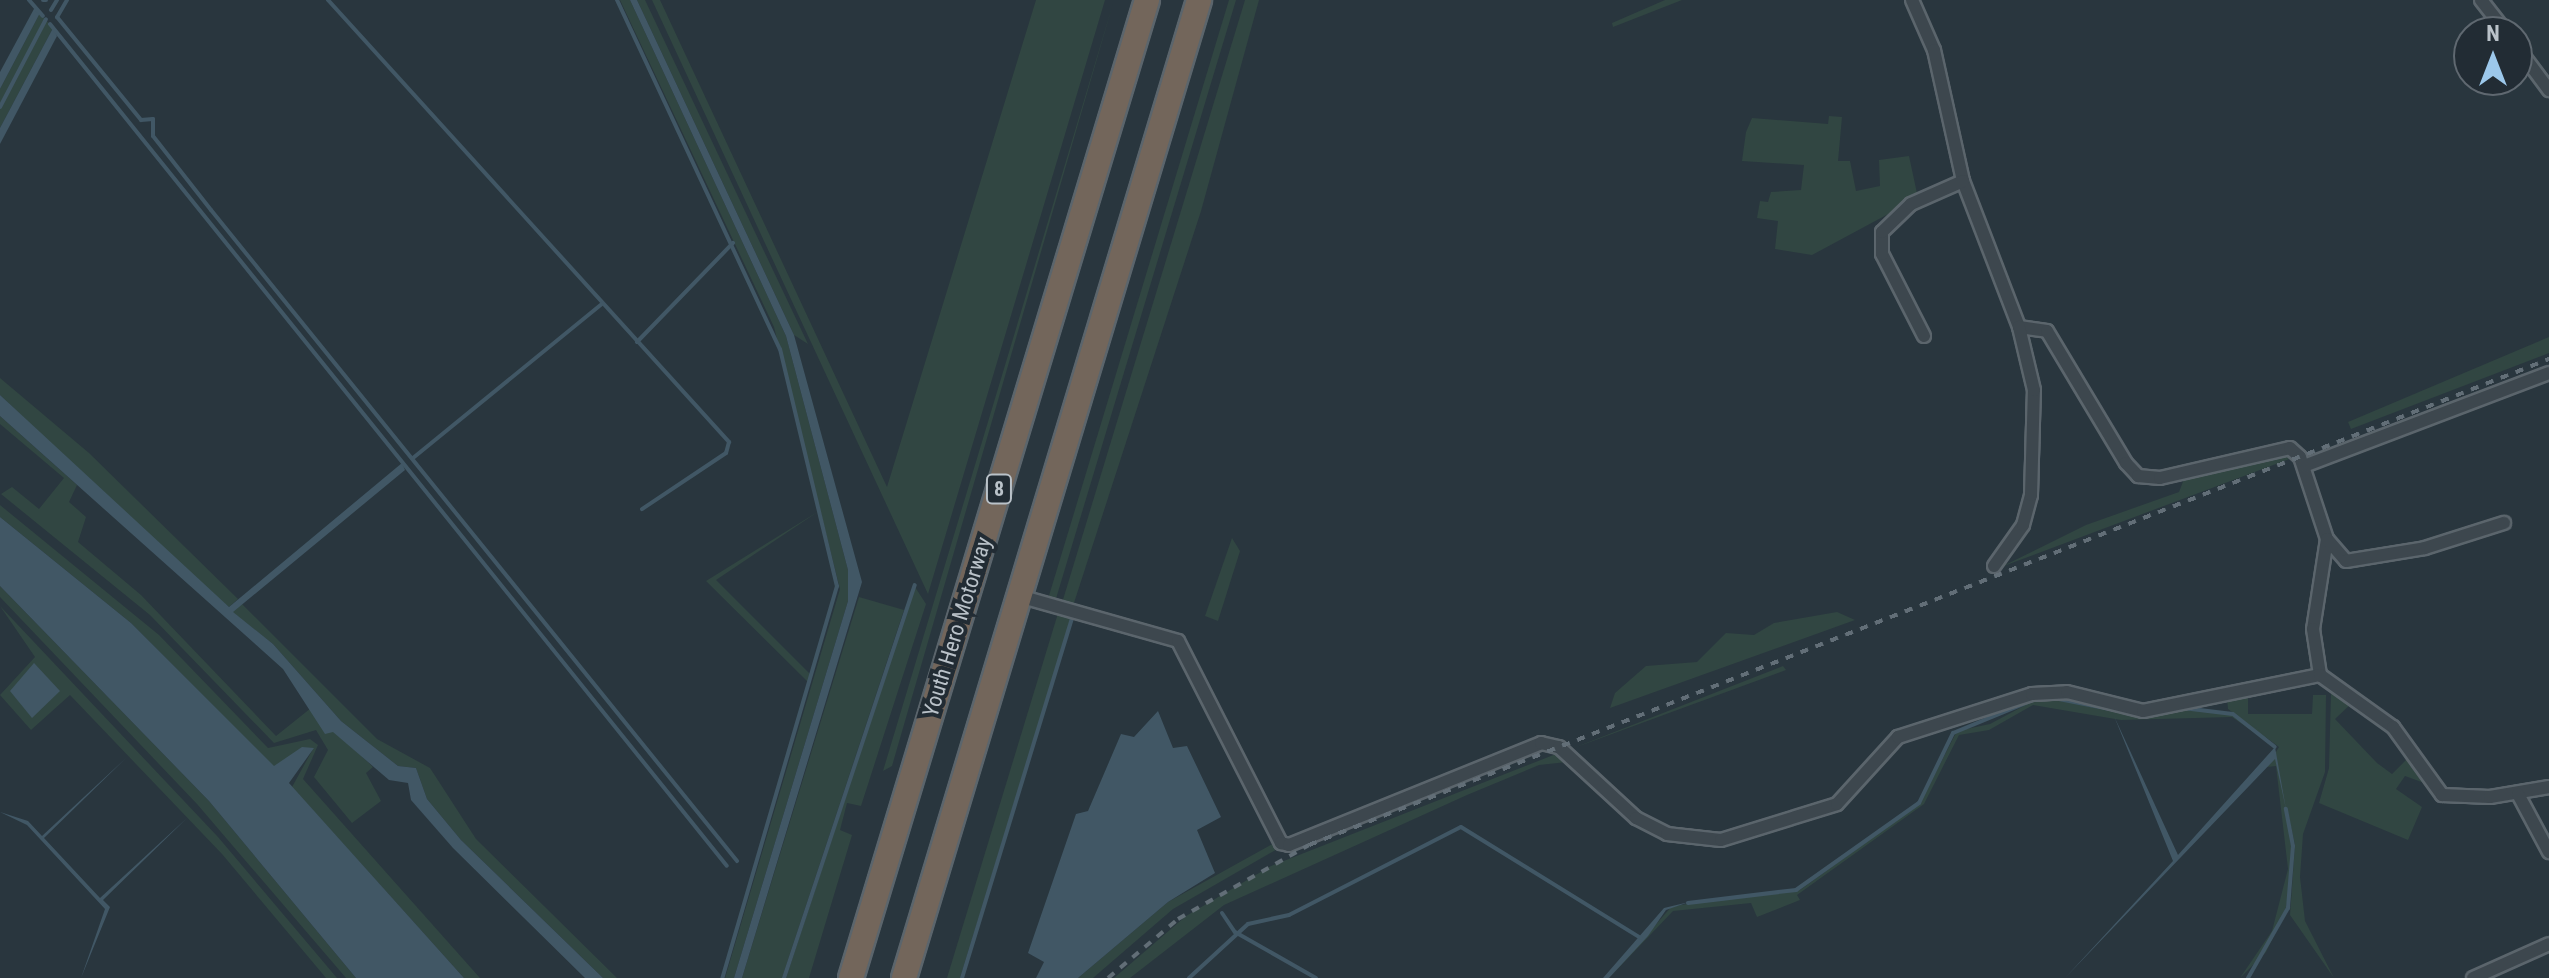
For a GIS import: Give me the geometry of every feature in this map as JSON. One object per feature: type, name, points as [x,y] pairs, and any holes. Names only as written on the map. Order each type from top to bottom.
[{"type":"highway","name":"Youth Hero Motorway","points":[[851,978],[1147,0]]},
{"type":"highway","name":"8","points":[[904,978],[1199,0]]},
{"type":"street","points":[[1912,0],[1934,50],[1963,181],[2019,327],[2034,390],[2031,495],[2023,525],[1994,566]]},
{"type":"street","points":[[2481,0],[2494,16]]},
{"type":"street","points":[[2533,68],[2549,90]]},
{"type":"street","points":[[1924,336],[1882,254],[1882,232],[1911,204],[1963,181]]},
{"type":"street","points":[[2019,327],[2047,331],[2138,476],[2190,473],[2290,448],[2304,466],[2327,539],[2346,561],[2425,548],[2504,523]]},
{"type":"street","points":[[2304,466],[2549,373]]},
{"type":"street","points":[[2327,539],[2313,629],[2320,675],[2393,727],[2442,795],[2518,794],[2549,787]]},
{"type":"street","points":[[1019,596],[1178,641],[1281,843],[1289,845],[1541,743],[1559,747],[1636,818],[1667,834],[1721,840],[1837,804],[1898,737],[2032,694],[2067,692],[2143,711],[2320,675]]},
{"type":"street","points":[[2518,794],[2549,852]]},
{"type":"street","points":[[2473,978],[2549,944]]},
{"type":"green space","points":[[620,0],[630,0],[786,336],[848,570],[848,601],[734,978],[725,978],[840,589],[774,327]]},
{"type":"green space","points":[[637,0],[645,0],[808,344],[794,335]]},
{"type":"green space","points":[[652,0],[660,0],[887,487],[1036,0],[1105,0],[928,594]]},
{"type":"green space","points":[[1114,0],[892,766],[883,771],[1012,342]]},
{"type":"green space","points":[[1229,0],[1236,0],[1055,602],[1048,599]]},
{"type":"green space","points":[[1245,0],[1259,0],[1201,211],[1073,606],[1062,603]]},
{"type":"green space","points":[[1665,0],[1682,0],[1613,27],[1612,23]]},
{"type":"green space","points":[[40,13],[53,28],[0,128],[0,89]]},
{"type":"green space","points":[[1829,116],[1842,117],[1838,161],[1850,161],[1856,191],[1880,186],[1879,160],[1909,156],[1918,198],[1812,255],[1775,249],[1778,221],[1757,218],[1760,201],[1768,202],[1771,192],[1801,190],[1804,165],[1742,161],[1746,132],[1752,118],[1828,124]]},
{"type":"green space","points":[[2549,337],[2549,353],[2351,429],[2348,422]]},
{"type":"green space","points":[[0,378],[89,453],[238,599],[229,607],[197,583],[0,395]]},
{"type":"green space","points":[[0,416],[77,485],[69,502],[86,517],[78,542],[141,595],[276,736],[311,708],[373,767],[366,773],[381,801],[352,823],[314,777],[328,750],[316,730],[274,743],[150,615],[1,494],[12,487],[39,509],[64,478],[0,424]]},
{"type":"green space","points":[[2288,453],[2292,458],[2001,567],[2086,525],[2179,492],[2184,479]]},
{"type":"green space","points":[[0,505],[159,635],[268,748],[310,739],[318,745],[303,779],[480,978],[464,978],[292,787],[313,749],[274,767],[131,623],[0,517]]},
{"type":"green space","points":[[819,511],[716,580],[811,675],[809,683],[706,581]]},
{"type":"green space","points":[[1232,538],[1240,551],[1218,621],[1205,616]]},
{"type":"green space","points":[[0,586],[209,801],[356,978],[346,978],[197,804],[0,597]]},
{"type":"green space","points":[[915,587],[926,604],[861,806],[847,803],[840,830],[852,835],[809,978],[786,978]]},
{"type":"green space","points":[[859,597],[904,610],[782,978],[742,978]]},
{"type":"green space","points":[[242,604],[377,739],[430,768],[476,839],[617,978],[603,978],[461,840],[427,799],[416,768],[398,766],[341,721],[273,644],[232,612]]},
{"type":"green space","points":[[0,606],[218,837],[337,978],[326,978],[222,854],[70,695],[31,730],[0,695],[35,657]]},
{"type":"green space","points":[[1059,610],[1072,615],[960,978],[947,978]]},
{"type":"green space","points":[[1837,612],[1855,620],[1610,708],[1615,693],[1646,666],[1697,662],[1726,633],[1754,635],[1774,623]]},
{"type":"green space","points":[[1783,666],[1786,670],[1571,749]]},
{"type":"green space","points":[[2248,691],[2248,714],[2312,714],[2313,695],[2326,695],[2325,772],[2303,834],[2300,877],[2305,921],[2334,978],[2290,915],[2295,845],[2288,813],[2293,866],[2285,913],[2266,952],[2240,978],[2272,931],[2288,869],[2276,766],[2267,767],[2279,747],[2228,709],[2227,698]]},
{"type":"green space","points":[[2331,693],[2352,703],[2335,719],[2377,763],[2392,774],[2410,756],[2427,784],[2405,776],[2396,789],[2422,807],[2408,840],[2319,803],[2329,768]]},
{"type":"green space","points":[[2033,701],[2065,701],[2127,715],[2183,709],[2226,712],[2257,728],[2275,747],[2232,717],[2121,720],[2033,705],[1989,730],[1959,735],[1924,804],[1797,895],[1800,900],[1757,917],[1751,903],[1673,911],[1609,978],[1672,906],[1800,890],[1920,803],[1957,731],[1990,724]]},
{"type":"green space","points":[[1556,754],[1567,762],[1539,765],[1467,795],[1224,905],[1130,978],[1114,978],[1186,916],[1271,866]]},
{"type":"green space","points":[[1276,842],[1279,848],[1173,909],[1093,978],[1078,978],[1168,902]]},
{"type":"water","points":[[630,0],[637,0],[794,335],[862,582],[742,978],[734,978],[848,601],[848,570],[786,336]]},
{"type":"water","points":[[35,7],[40,13],[0,89],[0,72]]},
{"type":"water","points":[[53,28],[57,36],[0,144],[0,128]]},
{"type":"water","points":[[0,395],[229,607],[402,463],[405,470],[233,612],[273,644],[341,721],[398,766],[416,768],[427,799],[461,840],[603,978],[585,978],[453,848],[411,800],[408,783],[389,780],[333,732],[325,734],[283,669],[0,416]]},
{"type":"water","points":[[0,517],[131,623],[274,766],[302,747],[314,748],[289,783],[464,978],[356,978],[209,801],[0,586]]},
{"type":"water","points":[[34,663],[60,691],[32,718],[10,691]]},
{"type":"water","points":[[1158,711],[1173,748],[1187,746],[1221,817],[1197,830],[1215,873],[1168,902],[1078,978],[1036,978],[1044,962],[1028,953],[1076,814],[1088,811],[1121,734],[1134,737]]},
{"type":"water","points":[[2114,716],[2178,855],[2275,747],[2286,809],[2275,759],[2065,978],[2173,861]]},
{"type":"water","points":[[126,758],[44,838],[100,898],[187,818],[103,900],[110,907],[81,978],[105,909],[27,825],[0,812],[28,821],[42,836]]},
{"type":"water","points":[[1689,902],[1666,910],[1648,936],[1609,978],[1603,978],[1664,908]]},
{"type":"waterway","points":[[29,0],[43,16]]},
{"type":"waterway","points":[[51,10],[57,0]]},
{"type":"waterway","points":[[67,0],[57,17],[141,120],[153,119],[153,136],[211,210],[737,861]]},
{"type":"waterway","points":[[328,0],[729,442],[726,453],[642,509]]},
{"type":"waterway","points":[[617,0],[780,349],[837,586],[722,978]]},
{"type":"waterway","points":[[0,107],[46,19]]},
{"type":"waterway","points":[[50,24],[727,866]]},
{"type":"waterway","points":[[637,342],[733,243]]},
{"type":"waterway","points":[[413,458],[602,304]]},
{"type":"waterway","points":[[784,978],[915,585]]},
{"type":"waterway","points":[[962,978],[1073,615]]},
{"type":"waterway","points":[[2054,698],[2135,714]]},
{"type":"waterway","points":[[1688,903],[1796,890],[1919,803],[1953,733],[2033,700]]},
{"type":"waterway","points":[[2183,708],[2233,714],[2275,747]]},
{"type":"waterway","points":[[2248,978],[2288,908],[2293,846],[2286,809]]},
{"type":"waterway","points":[[1189,978],[1248,924],[1289,915],[1461,827],[1641,938]]},
{"type":"waterway","points":[[1222,913],[1235,932],[1316,978]]},
{"type":"railway","points":[[1108,978],[1178,919],[1309,845],[2549,359]]}]
